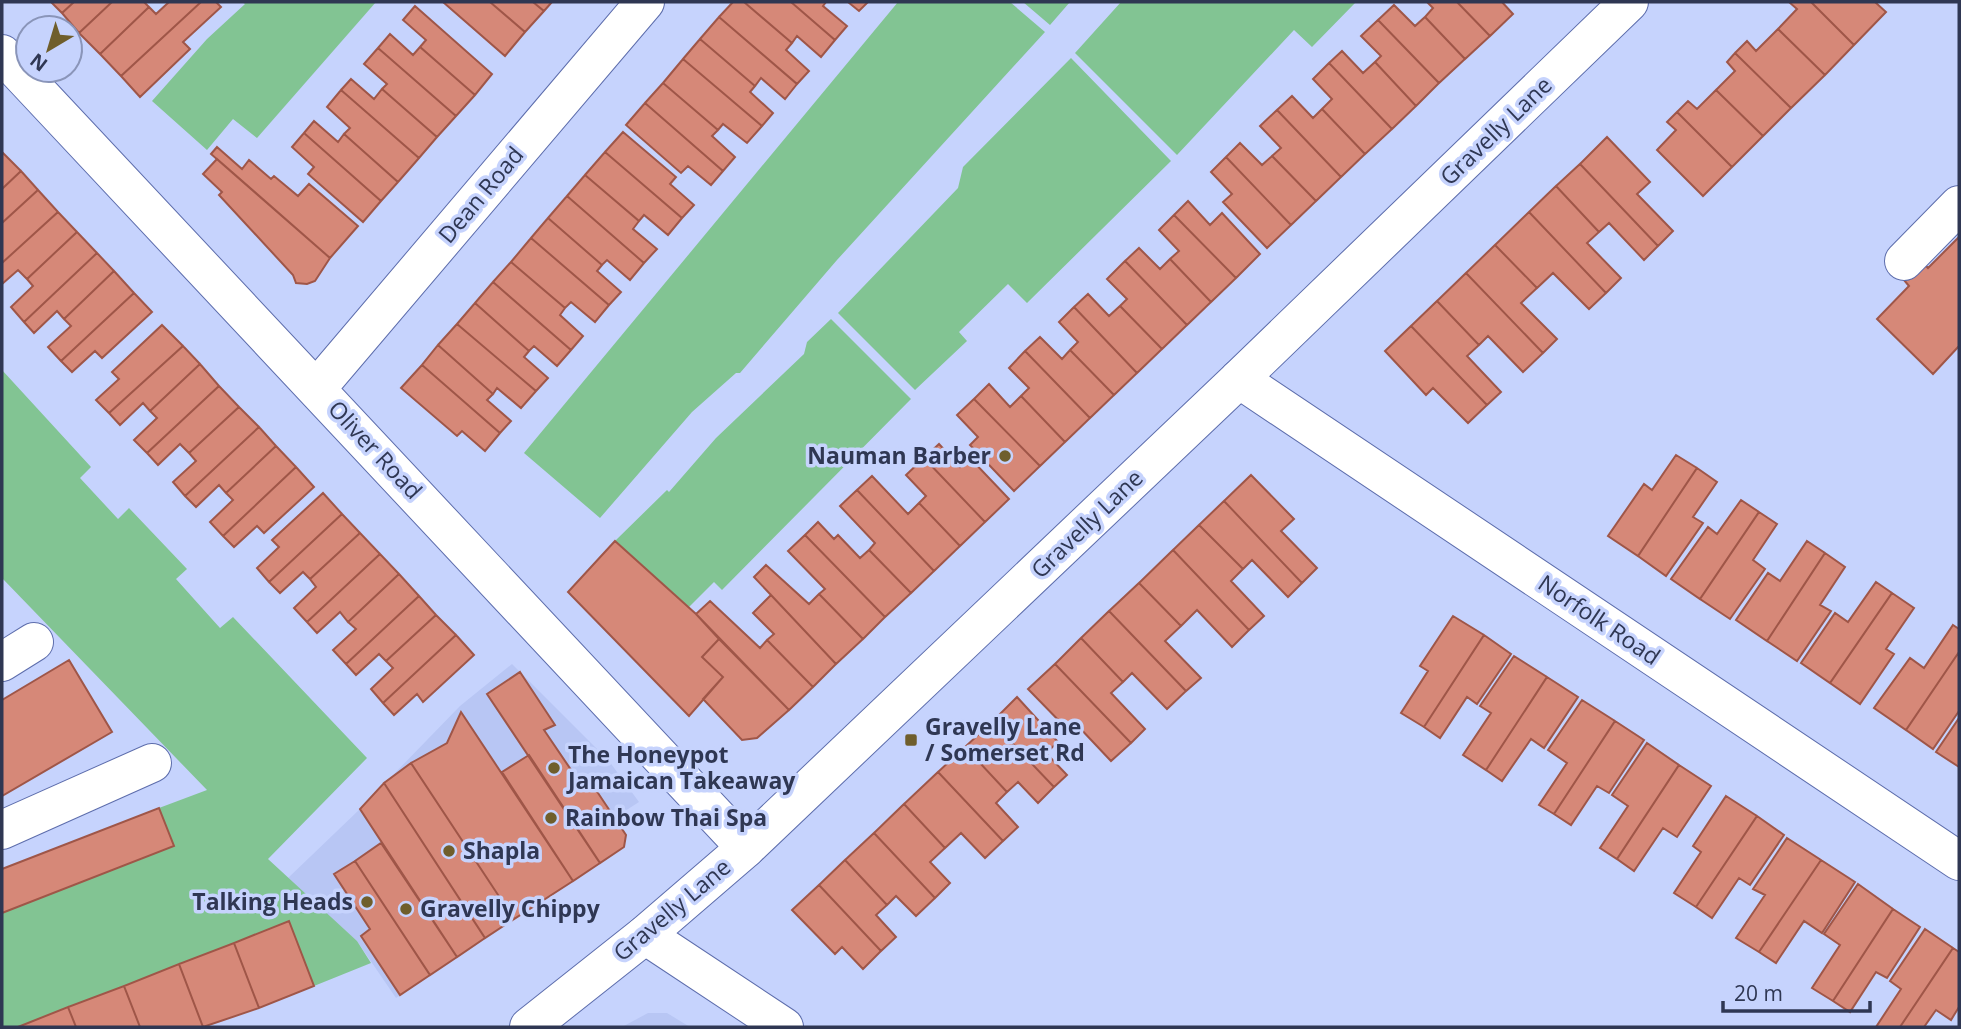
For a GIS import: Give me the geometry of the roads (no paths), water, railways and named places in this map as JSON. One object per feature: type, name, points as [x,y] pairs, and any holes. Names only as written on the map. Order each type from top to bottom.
[{"type":"street","name":"Dean Road","points":[[317,388],[645,2]]},
{"type":"street","name":"Gravelly Lane","points":[[529,1027],[645,935],[746,848],[1239,379],[1629,2]]},
{"type":"street","name":"Oliver Road","points":[[2,54],[746,848]]},
{"type":"street","points":[[1903,261],[1959,205]]},
{"type":"street","name":"Norfolk Road","points":[[1239,379],[1959,861]]},
{"type":"street","points":[[2,662],[34,642]]},
{"type":"street","points":[[2,830],[152,763]]},
{"type":"street","points":[[645,935],[785,1027]]},
{"type":"place","name":"Nauman Barber","points":[[1005,456]]},
{"type":"place","name":"Gravelly Lane / Somerset Rd","points":[[911,740]]},
{"type":"place","name":"The Honeypot Jamaican Takeaway","points":[[554,768]]},
{"type":"place","name":"Rainbow Thai Spa","points":[[551,818]]},
{"type":"place","name":"Shapla","points":[[449,851]]},
{"type":"place","name":"Talking Heads","points":[[367,902]]},
{"type":"place","name":"Gravelly Chippy","points":[[406,909]]}]
